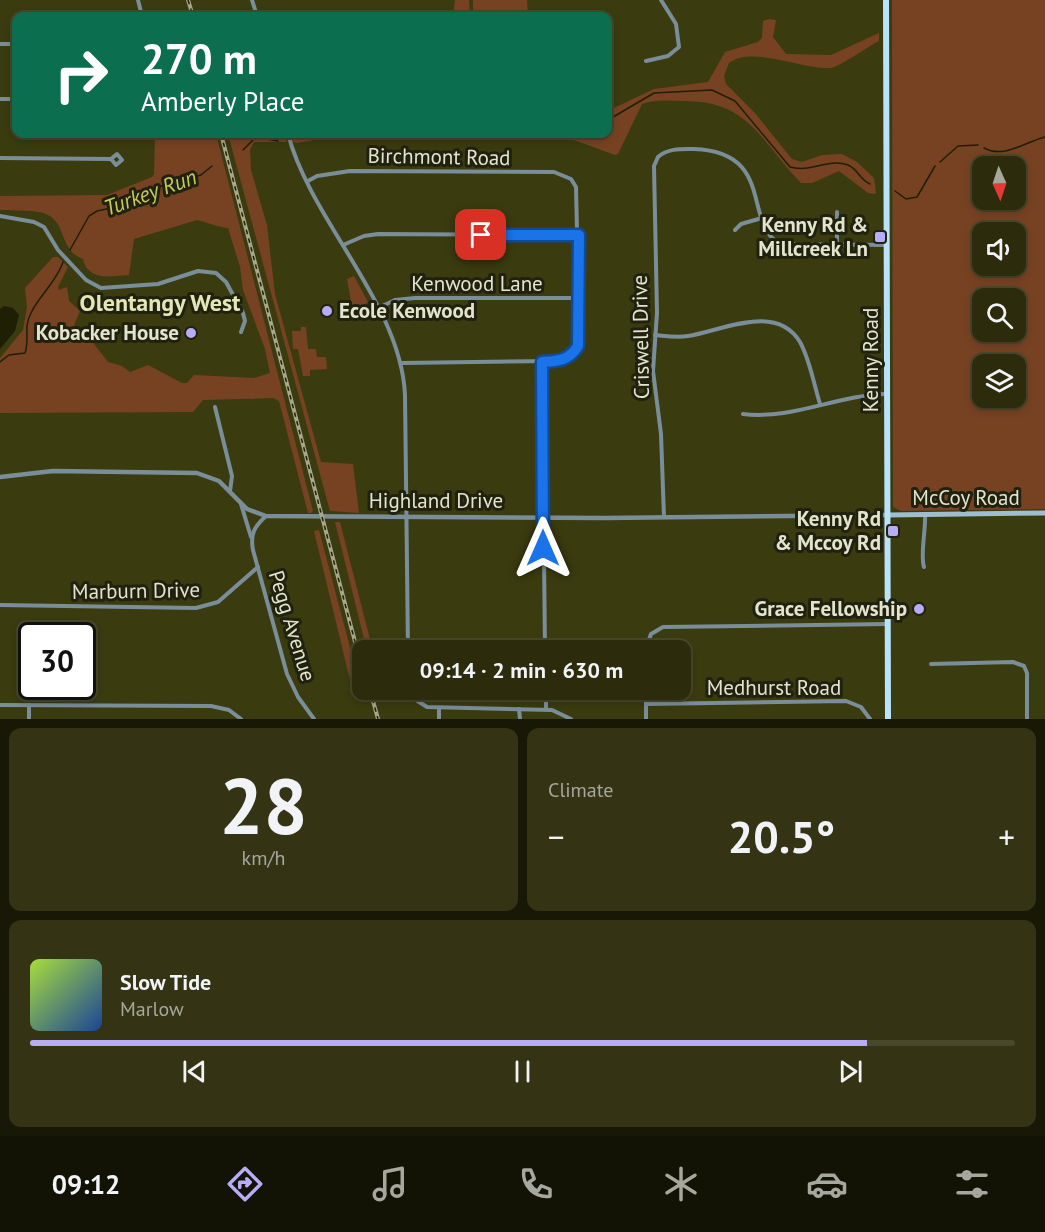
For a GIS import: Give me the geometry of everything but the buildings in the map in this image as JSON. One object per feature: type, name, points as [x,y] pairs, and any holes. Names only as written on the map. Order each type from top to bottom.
[{"type":"main road","name":"Kenny Road","points":[[886,0],[888,719]]},
{"type":"main road","name":"McCoy Road","points":[[888,515],[1045,513]]},
{"type":"street","points":[[646,61],[668,56],[679,47],[676,24],[661,0]]},
{"type":"street","points":[[290,138],[308,181],[378,308],[402,363],[405,395],[408,640]]},
{"type":"street","name":"Criswell Drive","points":[[664,517],[661,434],[653,371],[655,335],[654,166],[658,157],[674,150],[710,150],[736,162],[754,186],[762,218]]},
{"type":"street","points":[[0,158],[111,159]]},
{"type":"street","name":"Birchmont Road","points":[[308,181],[317,176],[350,171],[554,172],[571,179],[578,196],[579,235]]},
{"type":"street","points":[[837,212],[837,245]]},
{"type":"street","points":[[0,216],[34,222],[44,227],[63,256],[86,280],[101,288],[158,285],[198,271],[216,273],[226,282],[243,313],[245,321],[241,332]]},
{"type":"street","points":[[735,230],[741,224],[762,218],[767,234],[780,244],[888,245]]},
{"type":"street","points":[[343,244],[364,236],[378,234],[579,235],[579,339],[571,355],[562,360],[542,362],[402,363]]},
{"type":"street","name":"Kenwood Lane","points":[[378,308],[400,299],[415,298],[579,298]]},
{"type":"street","points":[[655,335],[688,336],[752,322],[775,323],[785,327],[800,343],[820,404]]},
{"type":"street","points":[[542,362],[545,640]]},
{"type":"street","points":[[743,414],[781,414],[865,395],[888,394]]},
{"type":"street","points":[[215,407],[232,476],[230,491]]},
{"type":"street","name":"Highland Drive","points":[[0,477],[53,471],[180,471],[209,477],[230,491],[252,513],[266,516],[543,518],[888,515]]},
{"type":"street","name":"Pegg Avenue","points":[[241,504],[287,674],[298,697],[314,719]]},
{"type":"street","points":[[924,567],[922,557],[926,537],[926,514]]},
{"type":"street","points":[[251,537],[254,529],[266,516]]},
{"type":"street","name":"Marburn Drive","points":[[0,605],[196,608],[218,602],[258,567]]},
{"type":"street","points":[[649,640],[651,634],[663,627],[888,624]]},
{"type":"street","points":[[931,664],[1013,663],[1024,666],[1027,673],[1027,719]]},
{"type":"street","points":[[416,700],[427,707],[439,709],[546,709],[559,712],[571,719]]},
{"type":"street","points":[[546,700],[546,709]]},
{"type":"street","points":[[646,700],[646,719]]},
{"type":"street","name":"Medhurst Road","points":[[646,704],[846,701],[864,710],[870,719]]},
{"type":"street","points":[[0,705],[211,706],[242,719]]},
{"type":"street","points":[[29,705],[29,719]]},
{"type":"street","points":[[439,709],[439,719]]},
{"type":"street","points":[[519,709],[520,719]]},
{"type":"shaded area","points":[[455,0],[469,0],[470,12],[454,12]]},
{"type":"shaded area","points":[[473,0],[527,0],[528,12],[473,12]]},
{"type":"shaded area","points":[[892,0],[1045,0],[1045,509],[901,511],[893,507]]},
{"type":"shaded area","points":[[776,20],[773,37],[786,54],[831,55],[879,33],[879,41],[831,68],[751,56],[729,63],[724,76],[726,84],[755,113],[792,159],[802,162],[822,155],[842,154],[857,162],[874,178],[876,193],[868,193],[839,171],[812,183],[801,183],[752,126],[724,108],[706,103],[652,101],[642,104],[618,154],[615,155],[568,138],[612,138],[612,106],[614,108],[654,89],[708,82],[725,52],[758,42],[762,38],[763,21]]},
{"type":"shaded area","points":[[155,138],[217,138],[313,511],[311,513],[308,513],[279,401],[273,398],[203,400],[193,412],[0,413],[0,358],[23,330],[27,307],[25,288],[53,257],[58,257],[68,267],[58,287],[59,290],[67,287],[69,301],[80,311],[74,325],[87,335],[108,362],[122,366],[130,372],[148,365],[182,383],[187,383],[194,375],[254,378],[270,373],[265,349],[243,290],[240,267],[228,228],[197,220],[134,239],[129,275],[102,276],[90,271],[83,259],[70,250],[58,225],[48,215],[31,211],[0,210],[0,196],[107,195],[152,177]]},
{"type":"shaded area","points":[[229,138],[286,138],[287,142],[254,142],[250,150],[251,170],[267,225],[275,294],[321,462],[353,464],[359,513],[330,511]]},
{"type":"shaded area","points":[[292,138],[326,138],[297,143],[292,142]]},
{"type":"shaded area","points":[[354,276],[368,302],[357,312],[352,307],[347,279]]},
{"type":"shaded area","points":[[4,306],[13,308],[19,315],[15,331],[0,349],[0,309]]},
{"type":"shaded area","points":[[301,327],[306,327],[308,349],[316,349],[317,357],[326,357],[327,369],[310,370],[310,376],[303,376],[298,349],[293,349],[292,331],[301,331]]},
{"type":"shaded area","points":[[335,522],[340,522],[370,640],[364,640]]},
{"type":"shaded area","points":[[319,530],[352,655],[352,678],[349,676],[314,531]]},
{"type":"waterway","name":"Turkey Run","points":[[612,118],[654,93],[712,90],[735,101],[790,167],[805,168],[841,163],[851,167],[870,184]]},
{"type":"waterway","name":"Turkey Run","points":[[984,148],[999,152],[1007,151],[1045,137]]},
{"type":"waterway","name":"Turkey Run","points":[[243,150],[255,138]]},
{"type":"waterway","name":"Turkey Run","points":[[262,138],[278,141]]},
{"type":"waterway","name":"Turkey Run","points":[[940,162],[958,146],[978,145]]},
{"type":"waterway","name":"Turkey Run","points":[[70,250],[89,216],[97,211],[116,207],[158,187],[201,175],[212,166]]},
{"type":"waterway","name":"Turkey Run","points":[[895,191],[906,199],[917,197],[935,166]]},
{"type":"waterway","name":"Turkey Run","points":[[0,362],[9,355],[25,353],[29,318],[34,307],[57,276],[63,262]]},
{"type":"railway","points":[[188,0],[192,12]]},
{"type":"railway","points":[[222,138],[355,640]]},
{"type":"railway","points":[[373,700],[378,719]]},
{"type":"place","name":"Kenny Rd & Millcreek Ln","points":[[880,237]]},
{"type":"place","name":"Ecole Kenwood","points":[[327,311]]},
{"type":"place","name":"Kobacker House","points":[[191,333]]},
{"type":"place","name":"Kenny Rd & Mccoy Rd","points":[[893,531]]},
{"type":"place","name":"Grace Fellowship","points":[[919,609]]},
{"type":"district","name":"Olentangy West","points":[[160,303]]},
{"type":"route","points":[[481,235],[579,235],[578,346],[567,358],[542,362],[543,548]]}]
